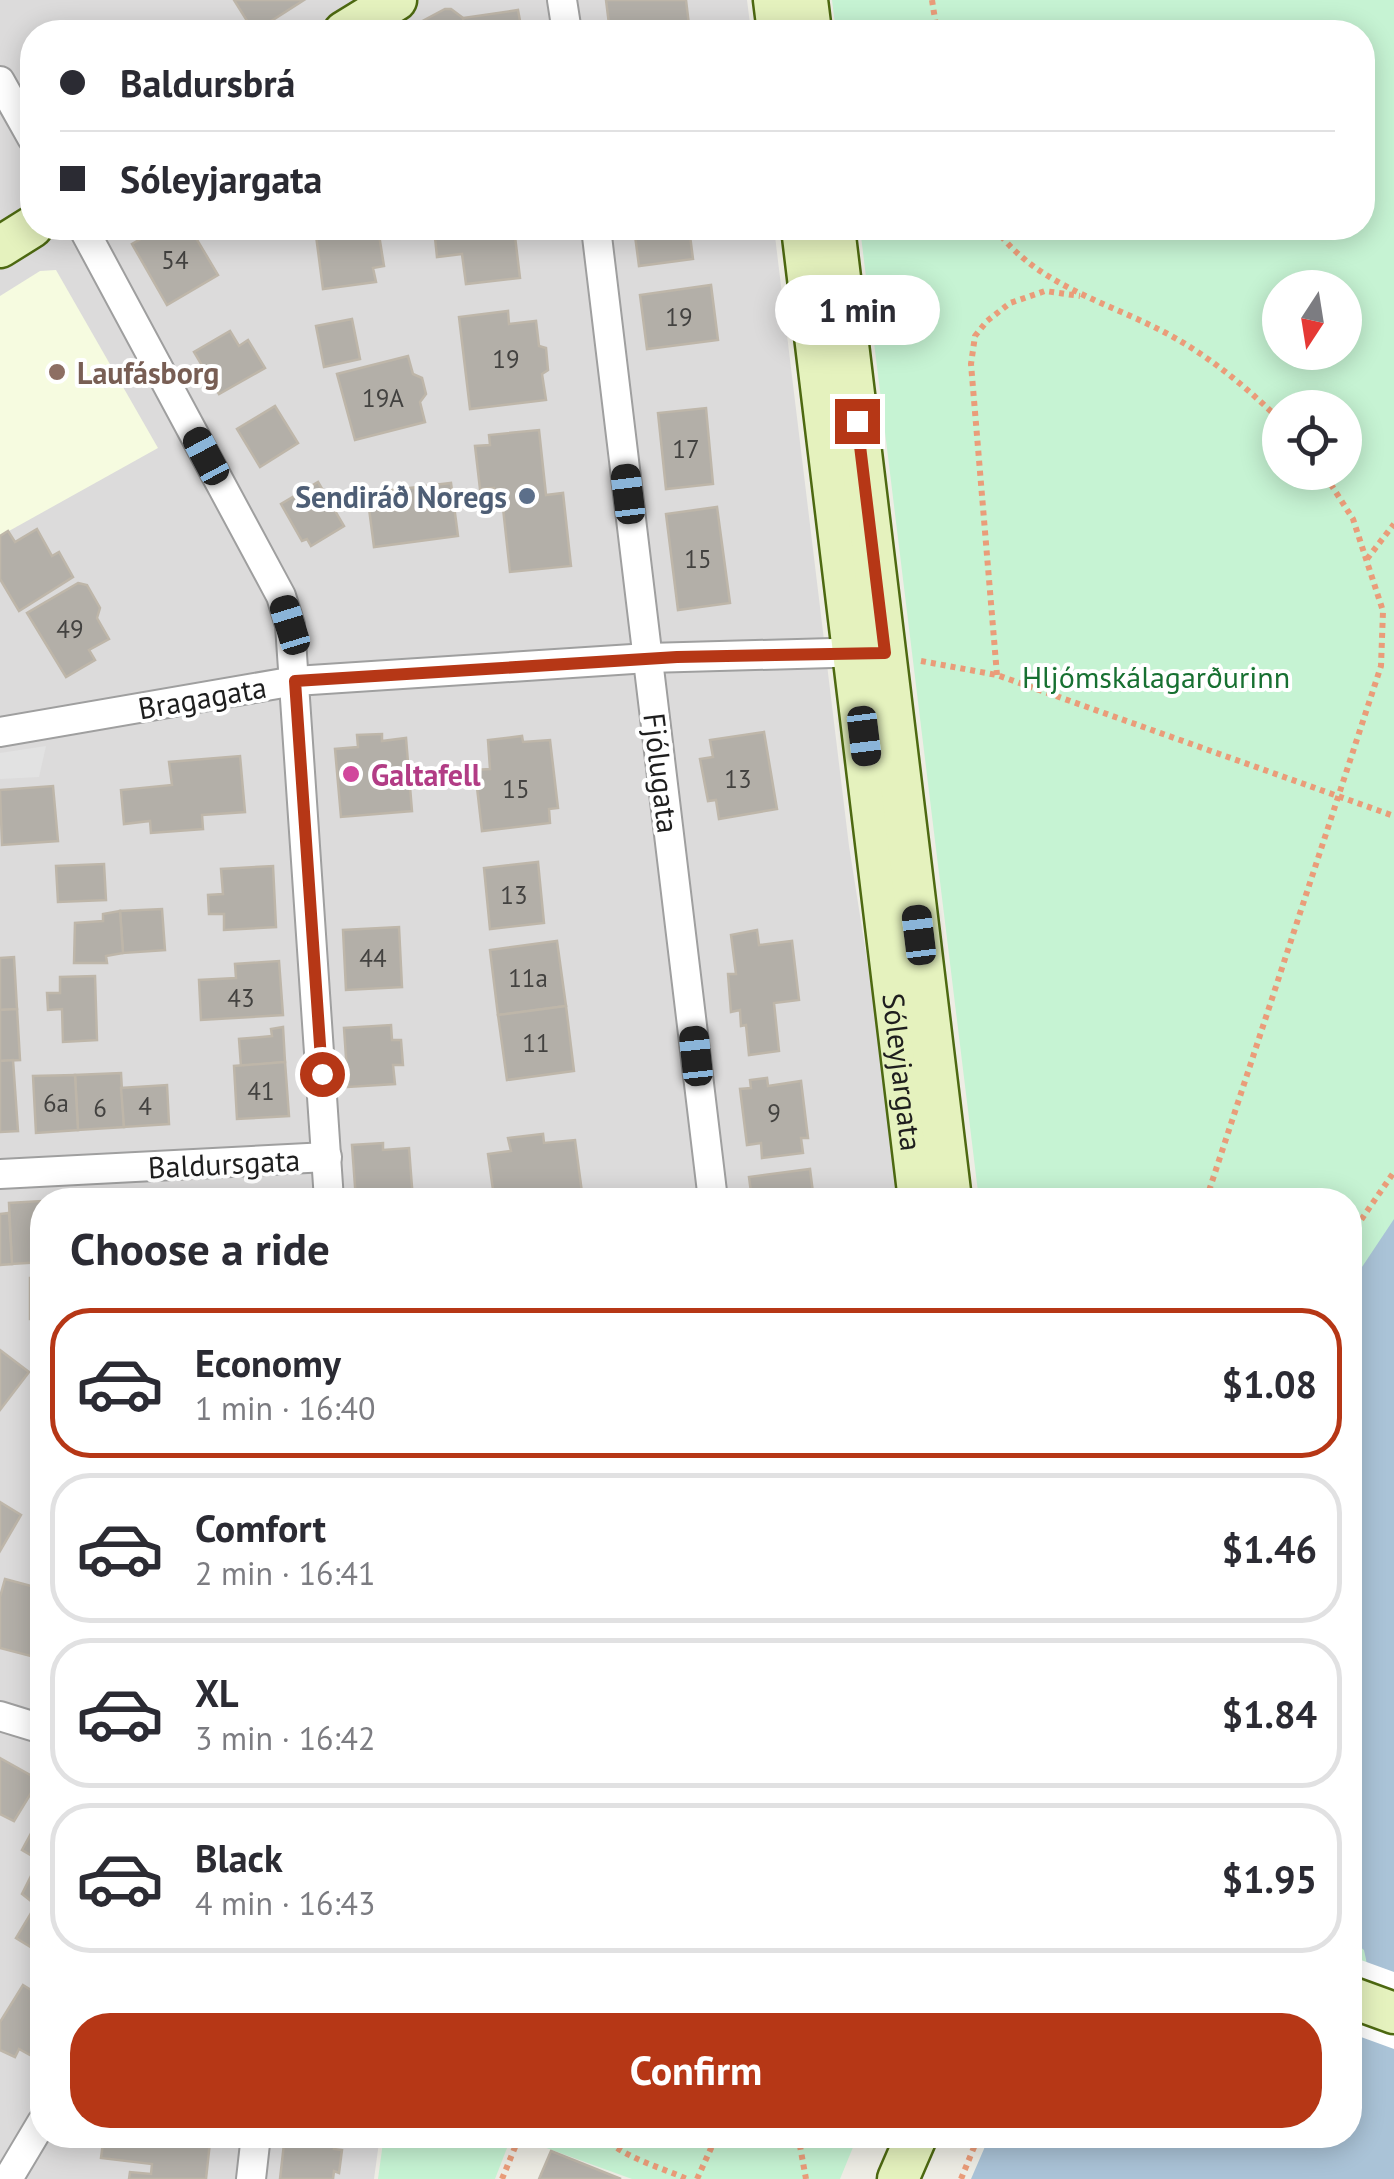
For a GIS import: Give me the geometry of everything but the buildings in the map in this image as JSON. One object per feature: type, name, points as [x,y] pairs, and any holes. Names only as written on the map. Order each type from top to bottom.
[{"type":"main road","points":[[364,20],[396,0]]},
{"type":"main road","name":"Sóleyjargata","points":[[804,240],[881,655],[918,1188]]},
{"type":"main road","name":"Sóleyjargata","points":[[835,240],[881,655],[949,1188]]},
{"type":"main road","points":[[1362,2001],[1394,2013]]},
{"type":"main road","points":[[898,2179],[911,2148]]},
{"type":"street","points":[[0,82],[20,117]]},
{"type":"street","points":[[89,240],[281,596],[290,625],[329,1188]]},
{"type":"street","name":"Fjólugata","points":[[597,240],[711,1188]]},
{"type":"street","name":"Bragagata","points":[[0,732],[295,681],[648,658],[881,655]]},
{"type":"street","name":"Baldursgata","points":[[0,1174],[328,1157]]},
{"type":"street","points":[[0,1716],[30,1725]]},
{"type":"street","points":[[8,2179],[30,2142]]},
{"type":"street","points":[[251,2179],[255,2148]]},
{"type":"path","points":[[1006,240],[1026,261],[1080,296],[1164,332],[1236,378],[1262,403]]},
{"type":"path","points":[[996,674],[971,364],[975,336],[1010,304],[1045,291],[1080,296]]},
{"type":"path","points":[[1210,1188],[1382,666],[1383,611],[1353,519],[1334,490]]},
{"type":"path","points":[[1366,560],[1394,524]]},
{"type":"path","points":[[881,655],[996,674],[1394,816]]},
{"type":"path","points":[[1362,1219],[1394,1172]]},
{"type":"path","points":[[502,2179],[515,2148]]},
{"type":"path","points":[[624,2148],[687,2179]]},
{"type":"path","points":[[697,2179],[711,2148]]},
{"type":"path","points":[[800,2148],[806,2179]]},
{"type":"path","points":[[960,2179],[973,2148]]},
{"type":"shaded area","points":[[0,0],[747,0],[750,20],[20,20],[20,240],[775,240],[849,846],[903,1188],[30,1188],[30,2148],[378,2148],[374,2179],[0,2179]]},
{"type":"shaded area","name":"Laufásborg","points":[[56,270],[158,448],[0,536],[0,296],[40,271]]},
{"type":"shaded area","points":[[46,746],[39,777],[0,779],[0,753]]},
{"type":"green space","name":"Hljómskálagarðurinn","points":[[832,0],[1394,0],[1394,2001],[1362,1986],[1362,1188],[978,1188],[861,240],[1375,240],[1375,20],[834,20]]},
{"type":"green space","points":[[382,2148],[507,2148],[495,2179],[378,2179]]},
{"type":"green space","points":[[546,2148],[853,2148],[840,2179],[632,2179]]},
{"type":"water","points":[[1394,1219],[1394,2179],[971,2179],[984,2148],[1362,2148],[1362,1986],[1368,1969],[1362,1948],[1362,1267]]},
{"type":"pier","points":[[1362,1960],[1394,1972],[1394,2049],[1362,2037]]},
{"type":"place","name":"Laufásborg","points":[[57,372]]},
{"type":"place","name":"Sendiráð Noregs","points":[[527,496]]},
{"type":"place","name":"Galtafell","points":[[351,774]]},
{"type":"route","points":[[322,1074],[295,681],[677,657],[885,653],[857,421]]}]
